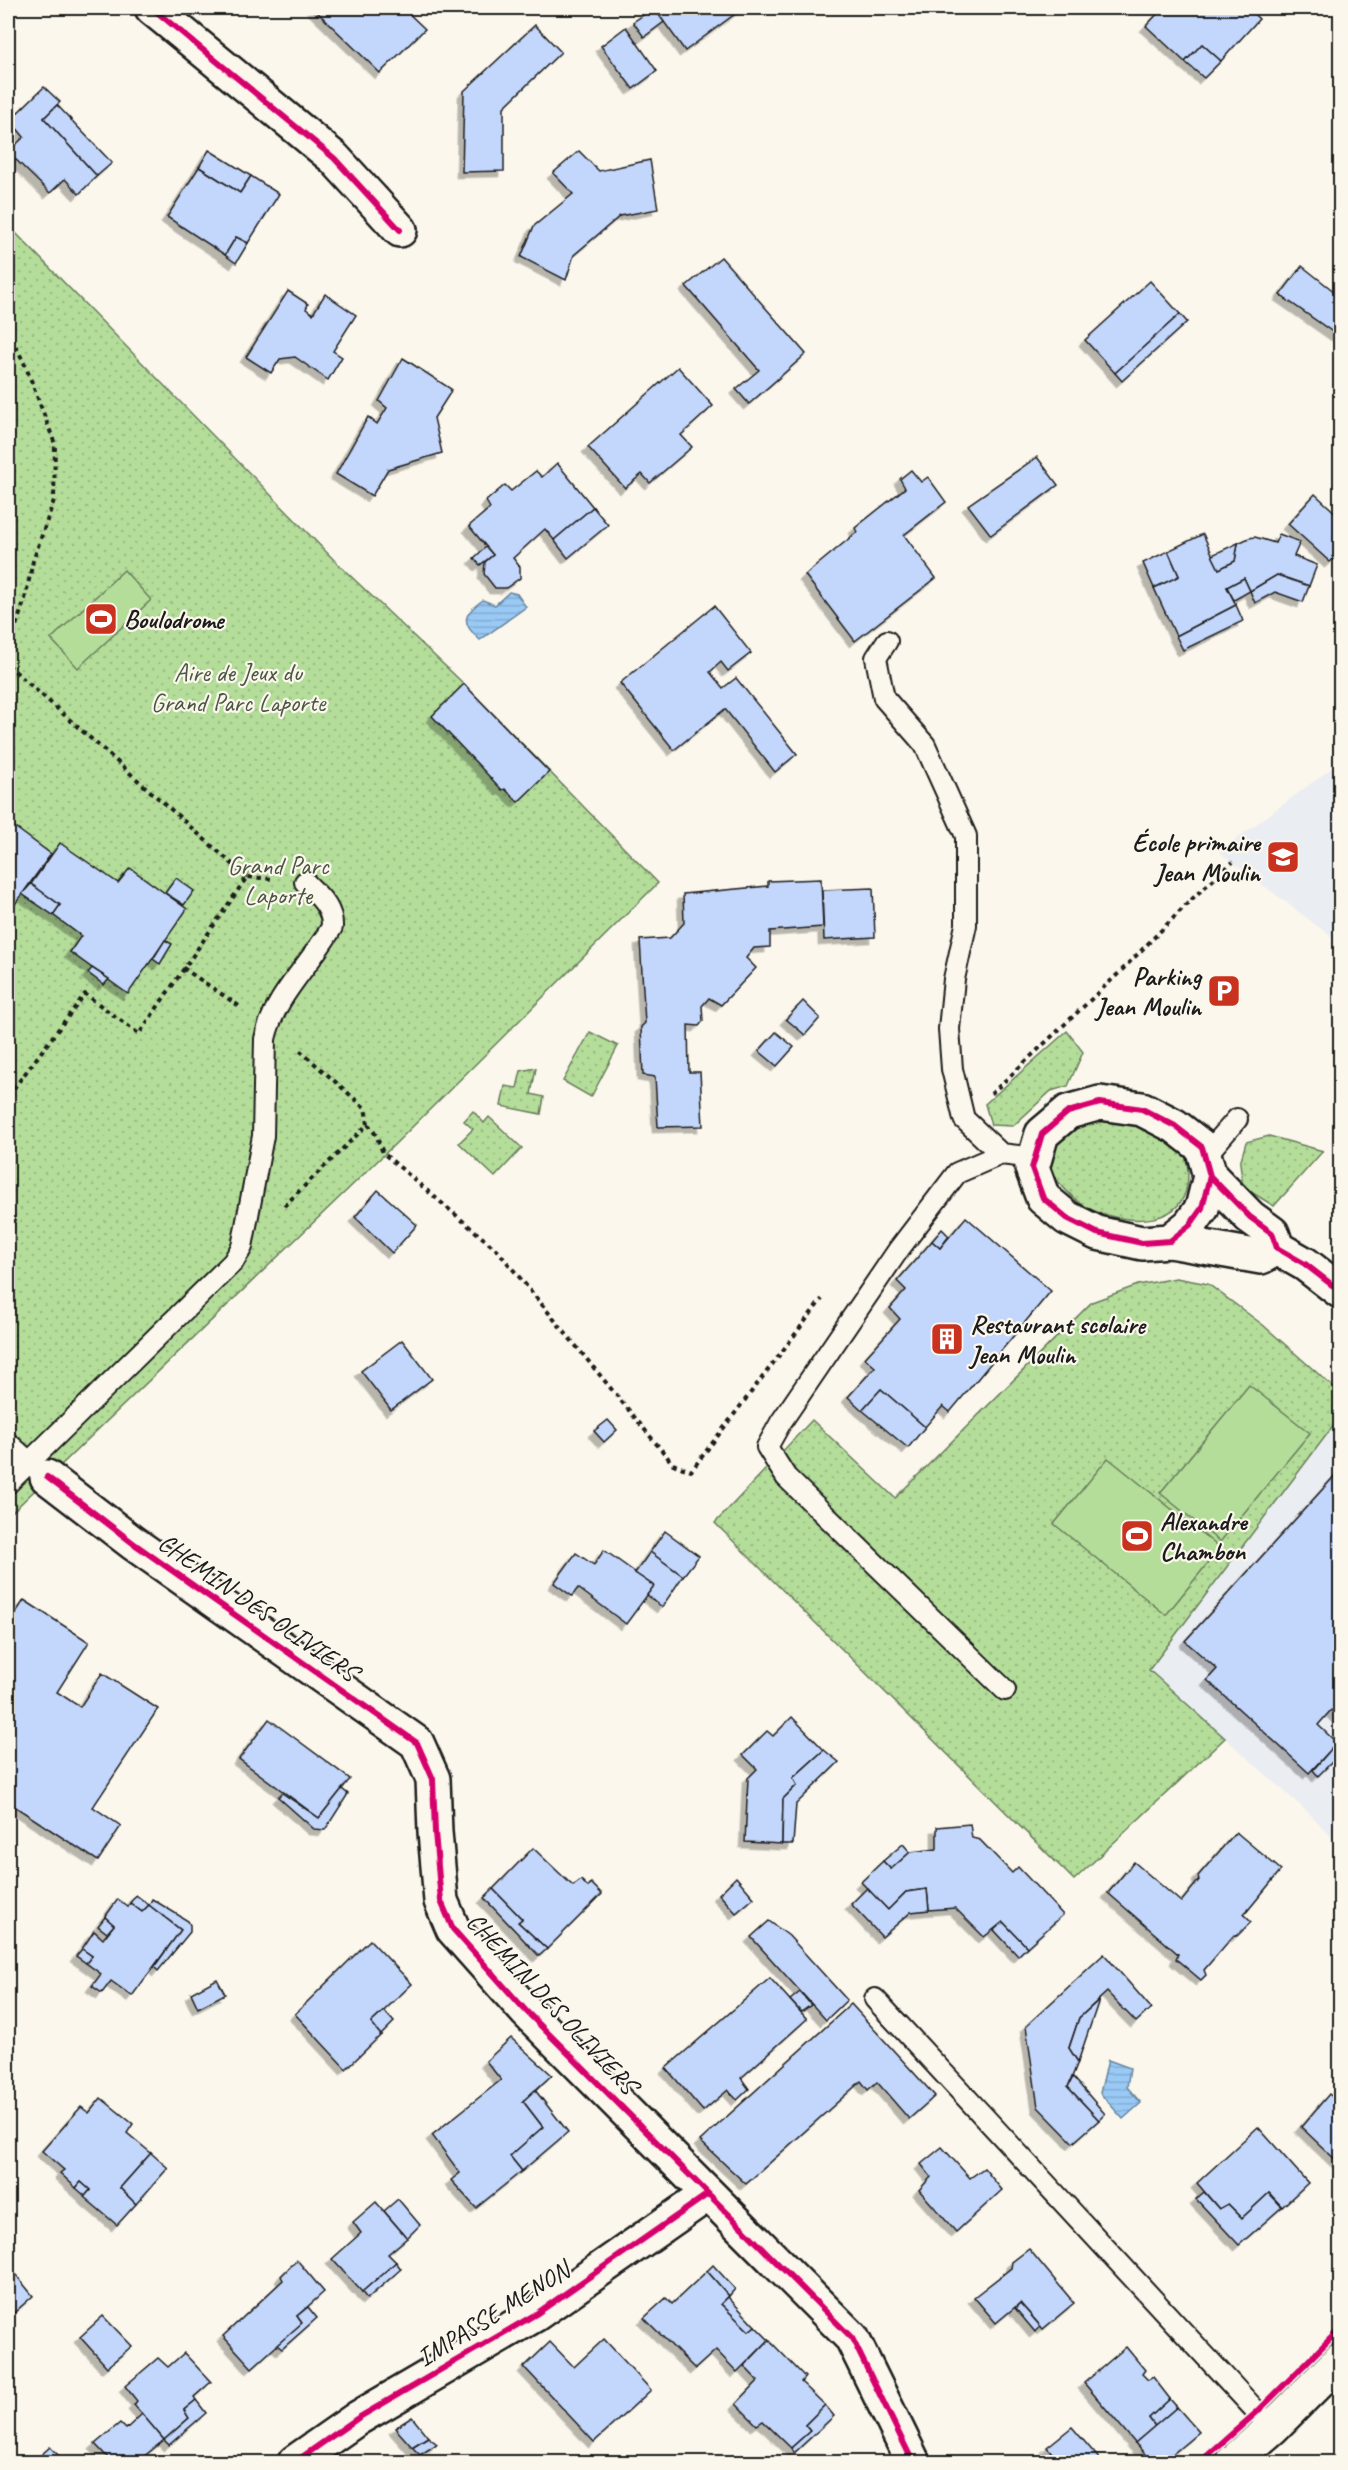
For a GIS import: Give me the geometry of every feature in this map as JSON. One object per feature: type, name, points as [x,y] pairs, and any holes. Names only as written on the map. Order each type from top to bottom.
[{"type":"street","points":[[152,8],[334,158],[400,230]]},
{"type":"street","points":[[1170,1241],[1190,1225],[1202,1208],[1207,1166],[1202,1147],[1174,1126],[1142,1109],[1100,1103],[1068,1112],[1042,1134],[1032,1168],[1043,1198],[1068,1218],[1097,1233],[1142,1243],[1170,1241],[1260,1257],[1277,1248]]},
{"type":"street","points":[[1207,1166],[1250,1216],[1272,1233],[1277,1248],[1305,1264],[1341,1291]]},
{"type":"street","name":"CHEMIN DES OLIVIERS","points":[[38,1470],[133,1543],[417,1743],[433,1779],[441,1901],[453,1929],[526,2011],[852,2338],[913,2463]]},
{"type":"street","name":"IMPASSE MENON","points":[[296,2463],[358,2418],[536,2314],[708,2194]]},
{"type":"street","points":[[1233,2463],[1341,2360]]},
{"type":"lane","points":[[887,641],[876,658],[884,698],[925,746],[966,836],[966,924],[954,979],[949,1029],[952,1069],[964,1119],[1000,1154]]},
{"type":"lane","points":[[8,1484],[38,1470],[233,1262],[242,1247],[262,1136],[267,1032],[290,987],[332,927],[333,915],[329,908],[305,882]]},
{"type":"lane","points":[[1207,1166],[1237,1119]]},
{"type":"lane","points":[[1005,1690],[786,1477],[767,1447],[781,1422],[899,1249],[957,1173],[1000,1154],[1035,1158]]},
{"type":"lane","points":[[8,1443],[38,1470]]},
{"type":"lane","points":[[875,1999],[1272,2428]]},
{"type":"path","points":[[8,330],[26,367],[55,444],[54,500],[33,561],[25,599],[8,650]]},
{"type":"path","points":[[8,665],[247,876],[305,882]]},
{"type":"path","points":[[964,1119],[1119,974],[1196,895],[1233,862]]},
{"type":"path","points":[[8,1096],[84,994],[139,1034],[247,876]]},
{"type":"path","points":[[183,968],[267,1032],[290,1042],[365,1108],[368,1124],[376,1135],[383,1153],[497,1250],[673,1464],[691,1471]]},
{"type":"path","points":[[242,1247],[368,1124]]},
{"type":"shaded area","name":"École primaire Jean Moulin","points":[[1340,762],[1340,943],[1219,852]]},
{"type":"shaded area","points":[[1340,1417],[1340,1846],[1313,1817],[1149,1670]]},
{"type":"green space","name":"Grand Parc Laporte","points":[[8,225],[337,563],[464,684],[658,883],[394,1145],[8,1516]]},
{"type":"green space","name":"Boulodrome","points":[[124,570],[151,600],[78,668],[51,639]]},
{"type":"green space","points":[[1067,1031],[1083,1052],[1068,1086],[1051,1091],[1013,1126],[991,1125],[985,1104]]},
{"type":"green space","points":[[590,1032],[618,1046],[591,1097],[563,1081]]},
{"type":"green space","points":[[536,1068],[531,1094],[544,1097],[541,1114],[501,1106],[505,1086],[517,1088],[521,1071]]},
{"type":"green space","points":[[473,1111],[484,1123],[489,1117],[522,1148],[495,1177],[459,1143],[473,1129],[464,1121]]},
{"type":"green space","points":[[1128,1115],[1174,1142],[1184,1153],[1188,1168],[1185,1193],[1178,1205],[1167,1214],[1138,1220],[1106,1215],[1092,1210],[1074,1198],[1049,1170],[1050,1146],[1083,1121]]},
{"type":"green space","points":[[1269,1136],[1323,1151],[1274,1206],[1243,1187],[1240,1163],[1246,1142]]},
{"type":"green space","points":[[1176,1278],[1208,1284],[1263,1325],[1340,1393],[1340,1417],[1149,1670],[1225,1738],[1074,1880],[715,1523],[812,1420],[895,1498],[1092,1302],[1138,1285]]},
{"type":"green space","name":"Alexandre Chambon","points":[[1249,1385],[1310,1433],[1220,1542],[1160,1493]]},
{"type":"green space","name":"Alexandre Chambon","points":[[1108,1458],[1220,1548],[1166,1615],[1054,1524]]},
{"type":"water","points":[[509,592],[517,594],[526,607],[480,640],[469,629],[466,619],[468,614],[483,600],[495,605]]},
{"type":"water","points":[[1108,2060],[1130,2068],[1127,2087],[1141,2103],[1123,2119],[1100,2093]]},
{"type":"building","points":[[313,8],[403,8],[425,29],[380,73]]},
{"type":"building","points":[[654,8],[743,8],[685,51]]},
{"type":"building","points":[[654,8],[664,22],[644,37],[633,22]]},
{"type":"building","points":[[1163,8],[1248,8],[1259,19],[1221,61],[1202,44],[1185,62],[1146,26]]},
{"type":"building","points":[[535,25],[561,52],[504,107],[504,171],[462,172],[464,91]]},
{"type":"building","points":[[626,27],[657,71],[633,89],[601,46]]},
{"type":"building","points":[[1202,44],[1221,61],[1204,78],[1185,62]]},
{"type":"building","points":[[44,87],[60,102],[44,118],[97,176],[79,194],[65,179],[50,193],[8,152],[24,137],[10,120]]},
{"type":"building","points":[[57,105],[112,163],[97,176],[44,118]]},
{"type":"building","points":[[209,150],[251,176],[240,193],[199,167]]},
{"type":"building","points":[[579,151],[599,171],[650,160],[658,209],[620,216],[574,255],[566,280],[521,257],[534,226],[573,194],[553,173]]},
{"type":"building","points":[[199,167],[240,193],[251,176],[279,194],[248,243],[236,237],[225,255],[167,217]]},
{"type":"building","points":[[236,237],[248,243],[236,263],[225,255]]},
{"type":"building","points":[[721,257],[806,354],[749,404],[736,389],[759,370],[686,286]]},
{"type":"building","points":[[1302,266],[1340,296],[1340,331],[1337,335],[1280,295]]},
{"type":"building","points":[[1150,281],[1180,314],[1115,373],[1085,340]]},
{"type":"building","points":[[288,291],[308,304],[306,309],[313,314],[325,294],[356,315],[333,351],[342,357],[328,380],[295,357],[280,359],[271,373],[246,357]]},
{"type":"building","points":[[1180,314],[1187,322],[1122,381],[1115,373]]},
{"type":"building","points":[[403,358],[451,389],[434,418],[442,453],[388,469],[372,496],[336,474],[368,417],[377,424],[387,408],[379,401]]},
{"type":"building","points":[[678,367],[713,406],[681,435],[692,447],[650,483],[642,474],[625,488],[588,447]]},
{"type":"building","points":[[1037,457],[1058,485],[991,535],[968,505]]},
{"type":"building","points":[[557,463],[593,507],[554,540],[545,529],[513,558],[520,567],[520,578],[506,588],[495,588],[484,574],[485,562],[493,555],[469,526],[490,508],[486,501],[505,485],[511,491],[536,471],[542,477]]},
{"type":"building","points":[[911,470],[921,482],[928,477],[946,502],[904,535],[936,578],[855,641],[805,575],[857,532],[855,528],[905,488],[900,479]]},
{"type":"building","points":[[1315,494],[1340,517],[1340,553],[1330,562],[1288,524]]},
{"type":"building","points":[[593,507],[608,525],[568,558],[554,540]]},
{"type":"building","points":[[1203,534],[1219,569],[1235,561],[1238,543],[1255,537],[1275,543],[1279,534],[1300,542],[1294,556],[1317,565],[1309,586],[1277,575],[1250,591],[1244,578],[1227,587],[1236,605],[1176,636],[1154,588],[1179,576],[1168,551]]},
{"type":"building","points":[[1238,543],[1235,561],[1219,569],[1212,555]]},
{"type":"building","points":[[486,547],[493,555],[480,565],[474,558]]},
{"type":"building","points":[[1168,551],[1179,576],[1154,588],[1143,563]]},
{"type":"building","points":[[1277,575],[1309,586],[1303,602],[1275,592],[1255,603],[1250,591]]},
{"type":"building","points":[[1244,578],[1250,591],[1234,600],[1227,587]]},
{"type":"building","points":[[1236,605],[1243,621],[1183,650],[1176,636]]},
{"type":"building","points":[[714,606],[751,653],[728,671],[721,662],[710,672],[723,688],[736,678],[797,754],[775,772],[725,709],[674,750],[620,683]]},
{"type":"building","points":[[464,684],[549,772],[518,802],[505,789],[502,790],[432,716]]},
{"type":"building","points":[[8,822],[51,854],[8,914]]},
{"type":"building","points":[[60,843],[118,883],[130,868],[187,909],[128,994],[70,952],[81,936],[53,915],[60,905],[31,884]]},
{"type":"building","points":[[176,878],[194,891],[184,905],[165,893]]},
{"type":"building","points":[[821,879],[823,927],[770,931],[770,947],[754,948],[746,958],[756,968],[721,1005],[709,998],[702,1006],[703,1021],[699,1026],[688,1025],[689,1072],[700,1072],[703,1126],[658,1127],[655,1077],[643,1075],[641,1027],[645,1023],[640,940],[670,938],[684,923],[683,894],[768,886],[768,881]]},
{"type":"building","points":[[31,884],[60,905],[53,915],[22,894]]},
{"type":"building","points":[[873,888],[875,937],[824,940],[822,890]]},
{"type":"building","points":[[165,940],[172,944],[160,964],[153,959]]},
{"type":"building","points":[[92,968],[109,979],[104,985],[88,973]]},
{"type":"building","points":[[803,1001],[820,1018],[805,1035],[786,1019]]},
{"type":"building","points":[[776,1032],[794,1047],[777,1066],[759,1051]]},
{"type":"building","points":[[378,1190],[417,1225],[392,1253],[355,1217]]},
{"type":"building","name":"Restaurant scolaire Jean Moulin","points":[[966,1217],[1051,1291],[950,1412],[943,1406],[925,1427],[881,1389],[862,1410],[848,1397],[875,1367],[865,1358],[900,1319],[890,1308],[906,1290],[897,1281],[932,1241],[940,1248]]},
{"type":"building","points":[[942,1229],[949,1236],[940,1248],[932,1241]]},
{"type":"building","points":[[402,1340],[432,1379],[391,1410],[361,1371]]},
{"type":"building","points":[[881,1389],[925,1427],[908,1448],[862,1410]]},
{"type":"building","points":[[608,1420],[617,1430],[604,1442],[594,1431]]},
{"type":"building","points":[[1340,1470],[1340,1719],[1331,1710],[1318,1725],[1337,1743],[1309,1773],[1207,1680],[1217,1669],[1185,1641]]},
{"type":"building","points":[[665,1531],[699,1556],[683,1576],[650,1552]]},
{"type":"building","points":[[604,1550],[654,1586],[626,1624],[578,1588],[572,1596],[554,1583],[576,1553],[594,1565]]},
{"type":"building","points":[[650,1552],[683,1576],[662,1607],[647,1595],[654,1586],[635,1573]]},
{"type":"building","points":[[24,1600],[89,1642],[57,1692],[80,1707],[102,1673],[158,1709],[93,1807],[121,1826],[98,1861],[8,1802],[8,1677],[11,1671],[8,1669],[8,1625]]},
{"type":"building","points":[[792,1717],[824,1750],[793,1778],[797,1785],[783,1799],[782,1844],[745,1842],[748,1778],[757,1769],[743,1755],[767,1731],[773,1736]]},
{"type":"building","points":[[269,1719],[350,1779],[319,1818],[239,1759]]},
{"type":"building","points":[[1333,1747],[1340,1754],[1318,1776],[1313,1770]]},
{"type":"building","points":[[824,1750],[839,1762],[796,1804],[793,1844],[782,1844],[783,1799],[797,1785],[793,1778]]},
{"type":"building","points":[[342,1789],[348,1794],[325,1830],[314,1829],[278,1797],[282,1793],[319,1818]]},
{"type":"building","points":[[970,1824],[972,1838],[980,1840],[1012,1873],[1018,1867],[1063,1915],[1027,1947],[1003,1922],[984,1937],[955,1908],[929,1910],[927,1889],[906,1892],[888,1910],[861,1882],[883,1861],[891,1869],[910,1852],[937,1849],[937,1827]]},
{"type":"building","points":[[1236,1832],[1281,1870],[1244,1915],[1251,1922],[1237,1936],[1234,1935],[1204,1970],[1206,1975],[1201,1980],[1176,1959],[1178,1954],[1108,1893],[1134,1862],[1181,1902],[1199,1880],[1198,1876]]},
{"type":"building","points":[[903,1844],[910,1852],[891,1869],[883,1861]]},
{"type":"building","points":[[533,1848],[573,1886],[581,1880],[588,1887],[591,1883],[602,1894],[547,1949],[518,1922],[522,1919],[493,1889]]},
{"type":"building","points":[[736,1877],[754,1898],[736,1913],[719,1894]]},
{"type":"building","points":[[867,1888],[888,1910],[906,1892],[927,1889],[929,1910],[911,1912],[882,1937],[851,1904]]},
{"type":"building","points":[[493,1889],[522,1919],[518,1922],[547,1949],[539,1956],[484,1898]]},
{"type":"building","points":[[136,1895],[149,1905],[142,1912],[130,1903]]},
{"type":"building","points":[[118,1899],[128,1907],[130,1903],[142,1912],[149,1905],[181,1930],[132,1996],[111,1981],[102,1993],[92,1986],[101,1974],[86,1963],[92,1956],[82,1949],[94,1931],[103,1939],[114,1925],[105,1917]]},
{"type":"building","points":[[152,1899],[188,1921],[190,1925],[190,1932],[158,1971],[154,1967],[181,1930],[149,1905]]},
{"type":"building","points":[[105,1917],[114,1925],[107,1933],[98,1926]]},
{"type":"building","points":[[769,1921],[789,1936],[847,2000],[826,2020],[751,1937]]},
{"type":"building","points":[[1003,1922],[1027,1947],[1018,1956],[994,1930]]},
{"type":"building","points":[[370,1940],[412,1984],[371,2023],[381,2035],[346,2069],[295,2014]]},
{"type":"building","points":[[82,1949],[92,1956],[86,1963],[76,1956]]},
{"type":"building","points":[[1104,1954],[1151,2008],[1136,2022],[1107,1992],[1079,2018],[1069,2048],[1078,2062],[1068,2087],[1099,2120],[1073,2143],[1038,2107],[1026,2026]]},
{"type":"building","points":[[770,1978],[807,2019],[741,2078],[749,2089],[737,2100],[728,2090],[703,2111],[666,2068]]},
{"type":"building","points":[[217,1979],[225,1994],[198,2008],[191,1993]]},
{"type":"building","points":[[800,1992],[811,2005],[801,2012],[790,2000]]},
{"type":"building","points":[[1099,2000],[1078,2062],[1069,2048],[1079,2018]]},
{"type":"building","points":[[851,2004],[935,2096],[909,2119],[877,2082],[868,2090],[861,2081],[746,2184],[700,2141]]},
{"type":"building","points":[[384,2011],[394,2022],[381,2035],[371,2023]]},
{"type":"building","points":[[511,2038],[552,2075],[523,2101],[543,2127],[510,2156],[522,2171],[476,2208],[451,2180],[460,2173],[432,2135],[501,2080],[486,2061]]},
{"type":"building","points":[[1073,2077],[1105,2114],[1099,2120],[1068,2087]]},
{"type":"building","points":[[535,2090],[568,2132],[522,2171],[510,2156],[543,2127],[523,2101]]},
{"type":"building","points":[[1329,2094],[1340,2103],[1340,2164],[1301,2127]]},
{"type":"building","points":[[101,2098],[133,2124],[127,2133],[151,2153],[120,2188],[136,2204],[117,2225],[84,2197],[90,2190],[81,2182],[76,2188],[60,2173],[64,2170],[42,2151],[81,2107],[89,2113]]},
{"type":"building","points":[[1258,2127],[1308,2183],[1282,2207],[1269,2193],[1242,2218],[1228,2204],[1219,2209],[1197,2183]]},
{"type":"building","points":[[942,2147],[970,2178],[984,2168],[1002,2190],[956,2232],[919,2190],[931,2177],[921,2164]]},
{"type":"building","points":[[151,2153],[168,2168],[136,2204],[120,2188]]},
{"type":"building","points":[[81,2182],[90,2190],[85,2196],[76,2188]]},
{"type":"building","points":[[1204,2192],[1219,2209],[1228,2204],[1242,2218],[1269,2193],[1282,2207],[1239,2245],[1196,2199]]},
{"type":"building","points":[[398,2199],[420,2225],[407,2238],[384,2211]]},
{"type":"building","points":[[376,2202],[407,2238],[388,2254],[396,2262],[362,2292],[332,2259],[361,2233],[353,2222]]},
{"type":"building","points":[[1029,2249],[1074,2303],[1043,2329],[1020,2303],[996,2323],[974,2297],[1011,2268],[1012,2262]]},
{"type":"building","points":[[297,2260],[324,2292],[297,2316],[302,2323],[252,2368],[223,2336],[283,2280],[281,2276]]},
{"type":"building","points":[[396,2262],[401,2269],[367,2299],[362,2292]]},
{"type":"building","points":[[8,2265],[33,2296],[8,2318]]},
{"type":"building","points":[[713,2265],[735,2289],[729,2296],[707,2271]]},
{"type":"building","points":[[707,2271],[729,2296],[721,2304],[749,2331],[755,2326],[769,2340],[737,2372],[716,2350],[695,2369],[644,2318],[666,2298],[672,2304]]},
{"type":"building","points":[[728,2297],[755,2326],[749,2331],[721,2304]]},
{"type":"building","points":[[1020,2303],[1041,2327],[1035,2332],[1015,2308]]},
{"type":"building","points":[[308,2307],[317,2318],[282,2349],[277,2345],[302,2323],[297,2316]]},
{"type":"building","points":[[103,2316],[132,2346],[107,2367],[80,2337]]},
{"type":"building","points":[[604,2339],[651,2390],[594,2442],[524,2367],[550,2342],[574,2367]]},
{"type":"building","points":[[769,2340],[805,2377],[801,2382],[825,2405],[805,2425],[810,2431],[791,2448],[763,2421],[757,2425],[736,2404],[758,2381],[744,2366]]},
{"type":"building","points":[[1126,2347],[1145,2370],[1142,2374],[1148,2380],[1153,2377],[1170,2399],[1149,2418],[1155,2426],[1135,2443],[1084,2383]]},
{"type":"building","points":[[184,2353],[211,2382],[194,2397],[196,2400],[184,2410],[189,2418],[164,2440],[134,2405],[137,2401],[125,2386],[158,2358],[168,2367]]},
{"type":"building","points":[[1170,2399],[1177,2407],[1155,2426],[1149,2418]]},
{"type":"building","points":[[196,2400],[206,2413],[169,2445],[164,2440],[189,2418],[184,2410]]},
{"type":"building","points":[[825,2405],[834,2416],[794,2453],[791,2448],[810,2431],[805,2425]]},
{"type":"building","points":[[1177,2407],[1199,2432],[1163,2462],[1152,2462],[1135,2443]]},
{"type":"building","points":[[142,2414],[164,2440],[137,2462],[112,2462],[95,2444],[120,2423],[126,2429]]},
{"type":"building","points":[[412,2417],[428,2437],[412,2447],[395,2428]]},
{"type":"building","points":[[1072,2427],[1102,2462],[1051,2462],[1056,2458],[1047,2447]]},
{"type":"building","points":[[428,2437],[437,2444],[420,2455],[412,2447]]},
{"type":"building","points":[[50,2447],[65,2462],[33,2462],[41,2455]]},
{"type":"cycle path","points":[[152,8],[334,158],[400,230]]},
{"type":"cycle path","points":[[1210,1176],[1202,1208],[1190,1225],[1170,1241],[1142,1243],[1097,1233],[1067,1218],[1043,1198],[1032,1168],[1042,1134],[1068,1112],[1100,1103],[1142,1109],[1175,1126],[1202,1147],[1210,1176],[1250,1217],[1272,1233],[1277,1248],[1305,1264],[1340,1291]]},
{"type":"cycle path","points":[[47,1477],[133,1543],[417,1743],[433,1779],[441,1901],[453,1929],[526,2011],[852,2338],[913,2462]]},
{"type":"cycle path","points":[[295,2462],[358,2418],[536,2314],[708,2194]]},
{"type":"cycle path","points":[[1200,2462],[1257,2412],[1340,2329]]},
{"type":"place","name":"Boulodrome","points":[[101,619]]},
{"type":"place","name":"École primaire Jean Moulin","points":[[1283,857]]},
{"type":"place","name":"Parking Jean Moulin","points":[[1224,991]]},
{"type":"place","name":"Restaurant scolaire Jean Moulin","points":[[947,1339]]},
{"type":"place","name":"Alexandre Chambon","points":[[1137,1536]]},
{"type":"park label","name":"Aire de Jeux du Grand Parc Laporte","points":[[238,687]]}]
